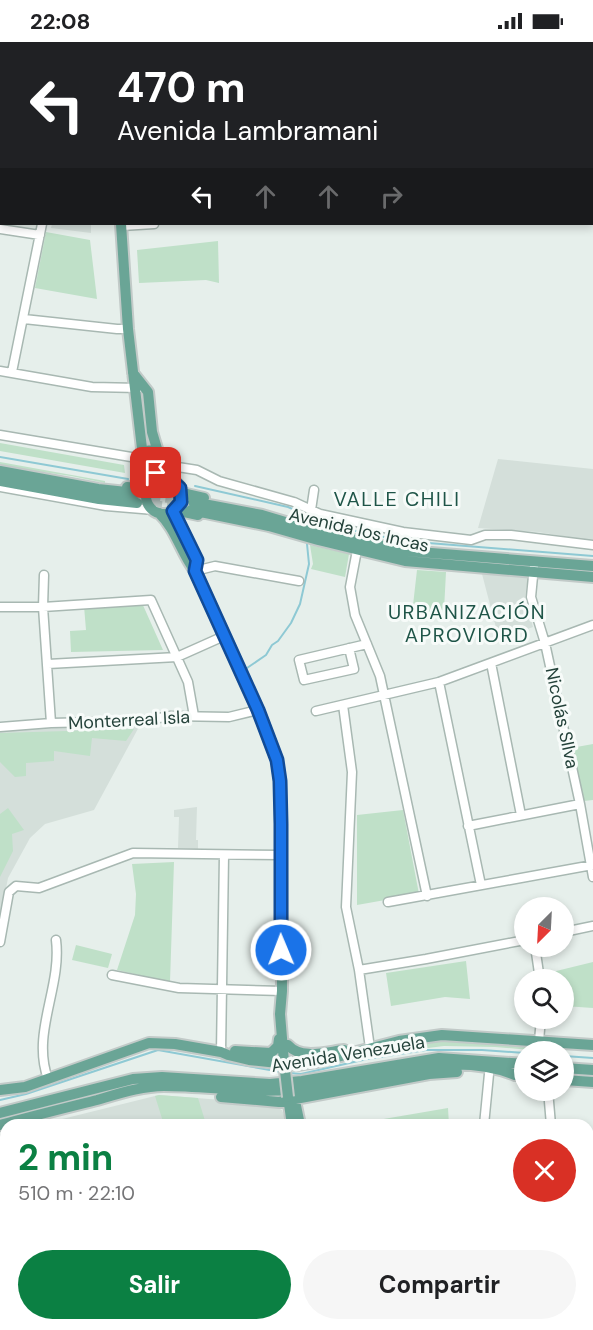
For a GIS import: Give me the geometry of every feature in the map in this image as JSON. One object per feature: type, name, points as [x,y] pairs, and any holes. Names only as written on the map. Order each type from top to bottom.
[{"type":"main road","points":[[0,1090],[25,1087],[149,1043],[175,1044],[221,1052],[269,1053],[274,1051],[279,1043],[282,991],[279,770],[258,710],[195,571],[169,524],[147,498],[140,388],[133,373],[121,225]]},
{"type":"main road","points":[[140,388],[148,393],[152,432],[158,452]]},
{"type":"main road","points":[[143,461],[152,451],[162,454],[169,478]]},
{"type":"main road","points":[[143,461],[152,474],[159,472],[165,464]]},
{"type":"main road","points":[[0,471],[136,498],[99,499],[0,481]]},
{"type":"main road","points":[[27,476],[148,488],[159,478],[169,478],[177,484],[182,493],[181,502],[174,510],[157,512]]},
{"type":"main road","points":[[182,493],[286,516],[318,536]]},
{"type":"main road","points":[[181,523],[191,508]]},
{"type":"main road","name":"Avenida los Incas","points":[[174,510],[191,508],[275,519],[318,536],[405,561],[453,560],[535,566],[593,566]]},
{"type":"main road","points":[[174,510],[197,560],[195,571]]},
{"type":"main road","name":"Avenida los Incas","points":[[535,566],[593,577]]},
{"type":"main road","points":[[282,991],[288,1045],[286,1061]]},
{"type":"main road","points":[[280,1014],[292,1119]]},
{"type":"main road","points":[[221,1052],[249,1060],[297,1065],[322,1061],[399,1041],[442,1035],[538,1041]]},
{"type":"main road","points":[[574,1044],[593,1045]]},
{"type":"main road","points":[[288,1045],[304,1054],[364,1050]]},
{"type":"main road","name":"Avenida Venezuela","points":[[0,1113],[134,1079],[162,1077],[270,1084],[302,1081],[439,1058],[514,1063]]},
{"type":"main road","name":"Avenida Venezuela","points":[[23,1119],[110,1096],[162,1086],[270,1092],[303,1089],[439,1066],[471,1066],[514,1074]]},
{"type":"main road","points":[[574,1069],[593,1070]]},
{"type":"main road","name":"Avenida Venezuela","points":[[149,1088],[171,1093],[270,1101],[429,1074],[456,1072],[514,1076]]},
{"type":"main road","points":[[574,1081],[593,1082]]},
{"type":"main road","points":[[291,1098],[298,1119]]},
{"type":"street","points":[[12,372],[42,225]]},
{"type":"street","points":[[0,229],[40,234]]},
{"type":"street","points":[[24,319],[128,329]]},
{"type":"street","points":[[0,371],[92,387],[140,388]]},
{"type":"street","points":[[0,435],[143,461]]},
{"type":"street","points":[[165,464],[197,470],[219,482],[276,496],[338,519],[434,536],[474,540],[485,535],[511,536],[593,545]]},
{"type":"street","points":[[0,488],[157,512]]},
{"type":"street","points":[[311,510],[314,490]]},
{"type":"street","points":[[358,546],[350,587],[355,615],[380,676],[427,896]]},
{"type":"street","points":[[195,571],[215,566],[299,581]]},
{"type":"street","name":"Nicolás SIlva","points":[[535,566],[531,597],[545,643],[580,804],[593,877]]},
{"type":"street","points":[[44,575],[43,607],[51,723]]},
{"type":"street","points":[[0,607],[43,607],[151,600],[188,682],[194,716]]},
{"type":"street","points":[[316,711],[439,682],[593,625]]},
{"type":"street","points":[[48,664],[177,657],[224,636]]},
{"type":"street","points":[[349,648],[354,669],[304,680],[299,660],[349,648],[367,644]]},
{"type":"street","points":[[491,663],[521,815]]},
{"type":"street","points":[[439,682],[481,885]]},
{"type":"street","points":[[343,705],[352,772],[346,907],[359,970],[364,1050]]},
{"type":"street","name":"Monterreal Isla","points":[[0,727],[51,723],[140,721],[171,716],[229,717],[258,710]]},
{"type":"street","points":[[468,826],[580,804]]},
{"type":"street","points":[[0,942],[9,892],[19,885],[39,888],[130,853],[281,855]]},
{"type":"street","points":[[221,1052],[224,855]]},
{"type":"street","points":[[388,902],[592,866]]},
{"type":"street","points":[[574,930],[593,926]]},
{"type":"street","points":[[48,1079],[43,1066],[42,1047],[57,962],[56,940]]},
{"type":"street","points":[[359,970],[514,942]]},
{"type":"street","points":[[112,975],[173,987],[282,991]]},
{"type":"street","points":[[538,1041],[540,1029]]},
{"type":"street","points":[[484,1119],[489,1074]]},
{"type":"street","points":[[549,1101],[550,1119]]},
{"type":"shaded area","points":[[52,225],[91,225],[91,233],[51,228]]},
{"type":"shaded area","points":[[498,459],[593,469],[593,541],[538,532],[478,528]]},
{"type":"shaded area","points":[[482,574],[528,577],[525,598],[533,627],[499,639]]},
{"type":"shaded area","points":[[140,725],[94,810],[45,824],[30,838],[8,878],[0,919],[0,730]]},
{"type":"shaded area","points":[[197,807],[198,849],[178,848],[179,817],[174,817],[174,810]]},
{"type":"shaded area","points":[[159,1095],[270,1104],[282,1110],[286,1119],[62,1119]]},
{"type":"green space","points":[[46,232],[90,240],[97,299],[35,288]]},
{"type":"green space","points":[[218,241],[219,283],[206,280],[139,283],[137,250]]},
{"type":"green space","points":[[0,443],[124,465],[125,473],[0,451]]},
{"type":"green space","points":[[0,462],[105,481],[105,483],[0,466]]},
{"type":"green space","points":[[310,545],[349,554],[345,577],[311,569],[313,564]]},
{"type":"green space","points":[[417,570],[446,572],[444,610],[412,614]]},
{"type":"green space","points":[[142,603],[163,650],[71,652],[70,631],[86,630],[84,606]]},
{"type":"green space","points":[[134,729],[126,741],[92,738],[90,756],[54,751],[54,761],[26,763],[26,776],[15,777],[0,762],[0,733]]},
{"type":"green space","points":[[593,744],[593,800],[584,801],[571,748]]},
{"type":"green space","points":[[8,808],[24,830],[12,834],[13,851],[0,877],[0,814]]},
{"type":"green space","points":[[403,810],[419,894],[357,905],[357,815]]},
{"type":"green space","points":[[174,862],[170,982],[117,970],[135,915],[136,894],[132,864]]},
{"type":"green space","points":[[76,945],[112,954],[108,968],[72,960]]},
{"type":"green space","points":[[466,961],[470,999],[445,997],[391,1006],[386,973]]},
{"type":"green space","points":[[593,962],[593,1008],[574,1007],[574,969],[564,969]]},
{"type":"green space","points":[[444,1039],[514,1043],[514,1049],[444,1046],[356,1057],[424,1041]]},
{"type":"green space","points":[[155,1096],[198,1098],[204,1119],[162,1119]]},
{"type":"green space","points":[[448,1108],[449,1119],[384,1119]]},
{"type":"waterway","points":[[0,457],[128,479]]},
{"type":"waterway","points":[[195,486],[288,507],[328,525],[403,541],[593,556]]},
{"type":"waterway","points":[[247,668],[266,655],[291,623],[300,604],[309,564],[307,544]]},
{"type":"waterway","points":[[0,1100],[26,1094],[158,1050],[281,1072]]},
{"type":"waterway","points":[[290,1073],[301,1074],[367,1059],[426,1050],[514,1052]]},
{"type":"waterway","points":[[574,1057],[593,1058]]},
{"type":"tunnel","points":[[136,493],[193,502]]},
{"type":"tunnel","points":[[137,503],[184,509]]},
{"type":"district","name":"VALLE CHILI","points":[[397,499]]},
{"type":"district","name":"URBANIZACIÓN APROVIORD","points":[[467,624]]},
{"type":"route","points":[[156,473],[164,466],[169,478],[180,488],[181,502],[173,511],[181,523],[197,560],[195,571],[258,710],[277,760],[281,824],[281,950]]}]
